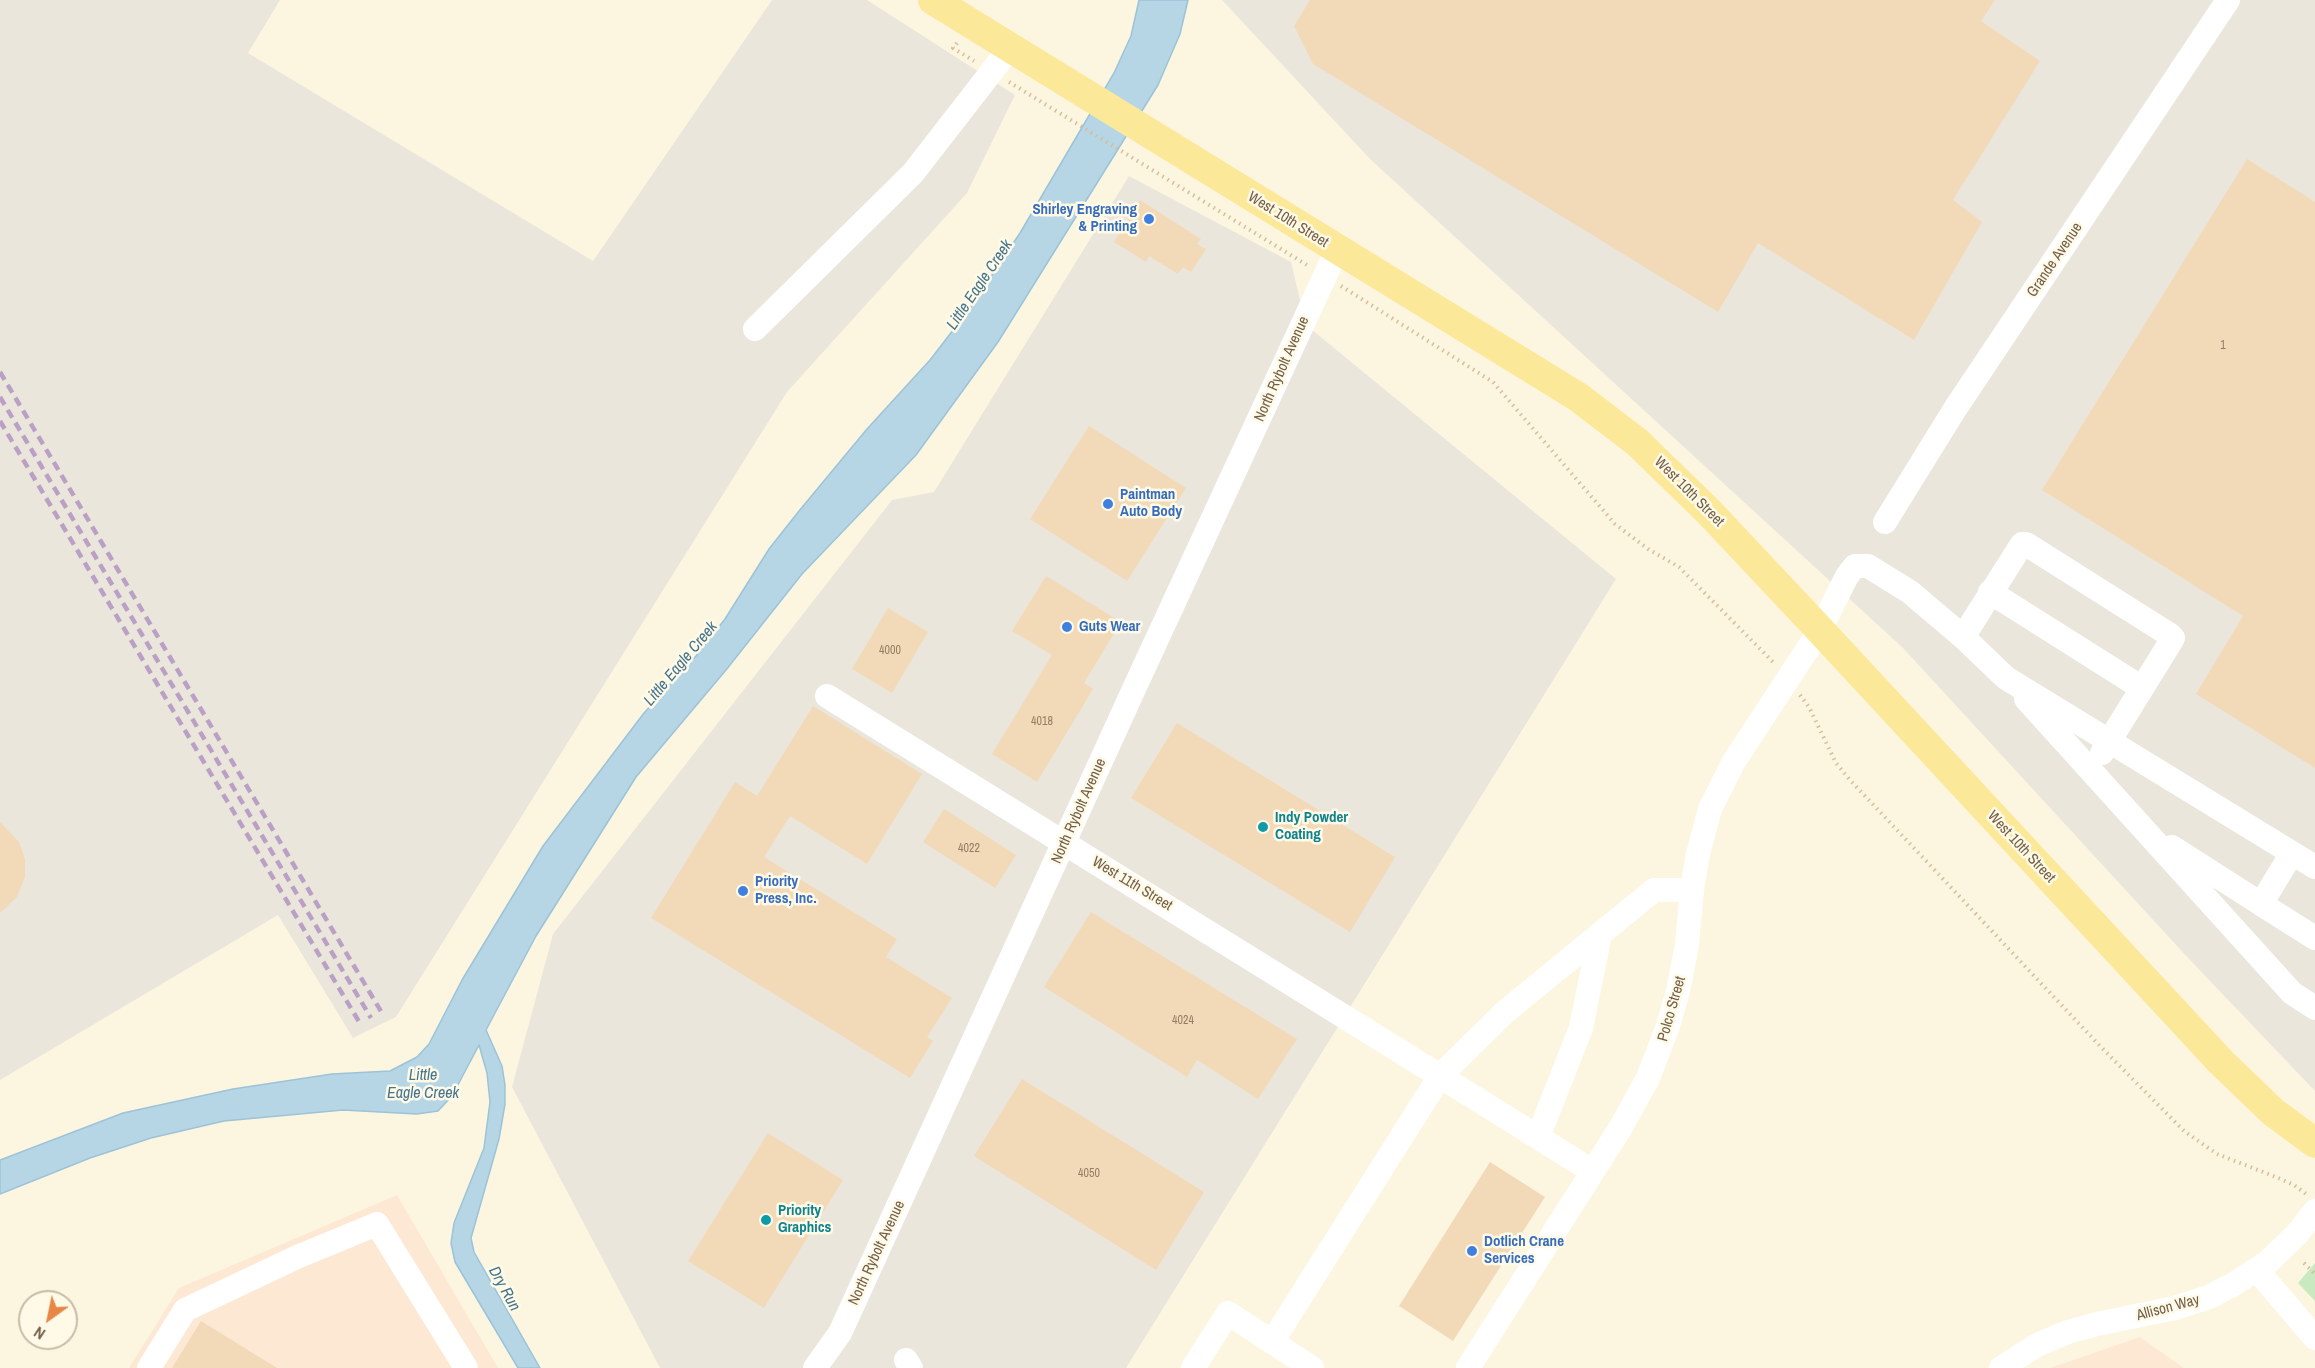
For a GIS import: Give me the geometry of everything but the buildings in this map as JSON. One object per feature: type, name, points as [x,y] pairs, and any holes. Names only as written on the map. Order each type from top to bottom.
[{"type":"main road","name":"West 10th Street","points":[[933,0],[1010,48],[1032,78],[1181,154],[1331,263],[1578,397],[1637,442],[1709,512],[1820,630],[2220,1062],[2273,1112],[2315,1143]]},
{"type":"street","name":"Grande Avenue","points":[[1885,522],[1955,409],[2228,0]]},
{"type":"street","points":[[755,329],[913,173],[1010,48]]},
{"type":"street","name":"North Rybolt Avenue","points":[[815,1368],[840,1333],[1331,263]]},
{"type":"street","points":[[2091,770],[2173,638],[2026,544],[2018,547],[1963,637],[2006,678],[2292,993],[2315,1008]]},
{"type":"street","name":"Polco Street","points":[[1468,1368],[1631,1111],[1659,1052],[1674,1009],[1682,972],[1700,845],[1717,793],[1733,763],[1820,630],[1847,576],[1855,566],[1868,566],[1910,592],[1963,637]]},
{"type":"street","points":[[1990,592],[2142,688]]},
{"type":"street","points":[[2006,678],[2315,867]]},
{"type":"street","name":"West 11th Street","points":[[827,696],[1345,1015],[1592,1172]]},
{"type":"street","points":[[2146,831],[2315,938]]},
{"type":"street","points":[[2261,904],[2292,853]]},
{"type":"street","points":[[1272,1342],[1440,1076],[1505,1012],[1654,890],[1692,890]]},
{"type":"street","points":[[1538,1137],[1581,1028],[1600,934]]},
{"type":"street","name":"Allison Way","points":[[2001,1368],[2052,1338],[2097,1324],[2154,1314],[2209,1297],[2234,1284],[2257,1270],[2297,1234],[2312,1204]]},
{"type":"street","points":[[149,1368],[185,1310],[297,1257],[377,1224],[466,1368]]},
{"type":"street","points":[[2257,1270],[2315,1338]]},
{"type":"street","points":[[1192,1368],[1228,1313],[1312,1368]]},
{"type":"path","points":[[1032,78],[1164,179],[1331,263],[1493,382],[1615,524],[1648,549],[1679,567],[1768,654],[1809,707],[1836,764],[2100,1046],[2184,1131],[2217,1154],[2294,1185],[2312,1204]]},
{"type":"path","points":[[2304,1263],[2315,1274]]},
{"type":"shaded area","points":[[0,0],[280,0],[248,53],[593,261],[772,0],[867,0],[1015,95],[967,193],[787,392],[396,1017],[353,1038],[278,915],[0,1080]]},
{"type":"shaded area","points":[[1222,0],[2315,0],[2315,1091],[2189,959],[1903,648],[1370,159]]},
{"type":"shaded area","points":[[1129,176],[1291,262],[1306,325],[1616,579],[1126,1368],[660,1368],[512,1087],[553,934],[892,500],[934,492]]},
{"type":"shaded area","points":[[397,1195],[498,1368],[129,1368],[179,1288]]},
{"type":"shaded area","points":[[2140,1337],[2184,1368],[2050,1368]]},
{"type":"green space","points":[[2315,1263],[2315,1301],[2298,1283]]},
{"type":"water","name":"Little Eagle Creek","points":[[1139,0],[1188,0],[1180,34],[1158,85],[998,342],[916,455],[802,574],[726,670],[636,777],[536,936],[486,1030],[502,1066],[505,1104],[499,1139],[471,1238],[474,1252],[540,1368],[518,1368],[455,1262],[451,1243],[454,1223],[484,1148],[490,1102],[487,1073],[479,1045],[452,1096],[438,1111],[417,1114],[343,1110],[224,1121],[151,1138],[90,1158],[0,1194],[0,1160],[123,1113],[233,1089],[332,1074],[390,1071],[417,1057],[429,1044],[462,980],[543,846],[644,713],[696,656],[725,619],[769,549],[799,511],[867,429],[930,360],[967,312],[1020,233],[1114,73],[1131,36]]},
{"type":"railway","points":[[0,372],[382,1013]]},
{"type":"railway","points":[[0,397],[371,1018]]},
{"type":"railway","points":[[0,421],[361,1025]]},
{"type":"place","name":"Shirley Engraving & Printing","points":[[1149,219]]},
{"type":"place","name":"Paintman Auto Body","points":[[1108,504]]},
{"type":"place","name":"Guts Wear","points":[[1067,627]]},
{"type":"place","name":"Indy Powder Coating","points":[[1263,827]]},
{"type":"place","name":"Priority Press, Inc.","points":[[743,891]]},
{"type":"place","name":"Priority Graphics","points":[[766,1220]]},
{"type":"place","name":"Dotlich Crane Services","points":[[1472,1251]]},
{"type":"water label","name":"Dry Run","points":[[504,1289]]}]
